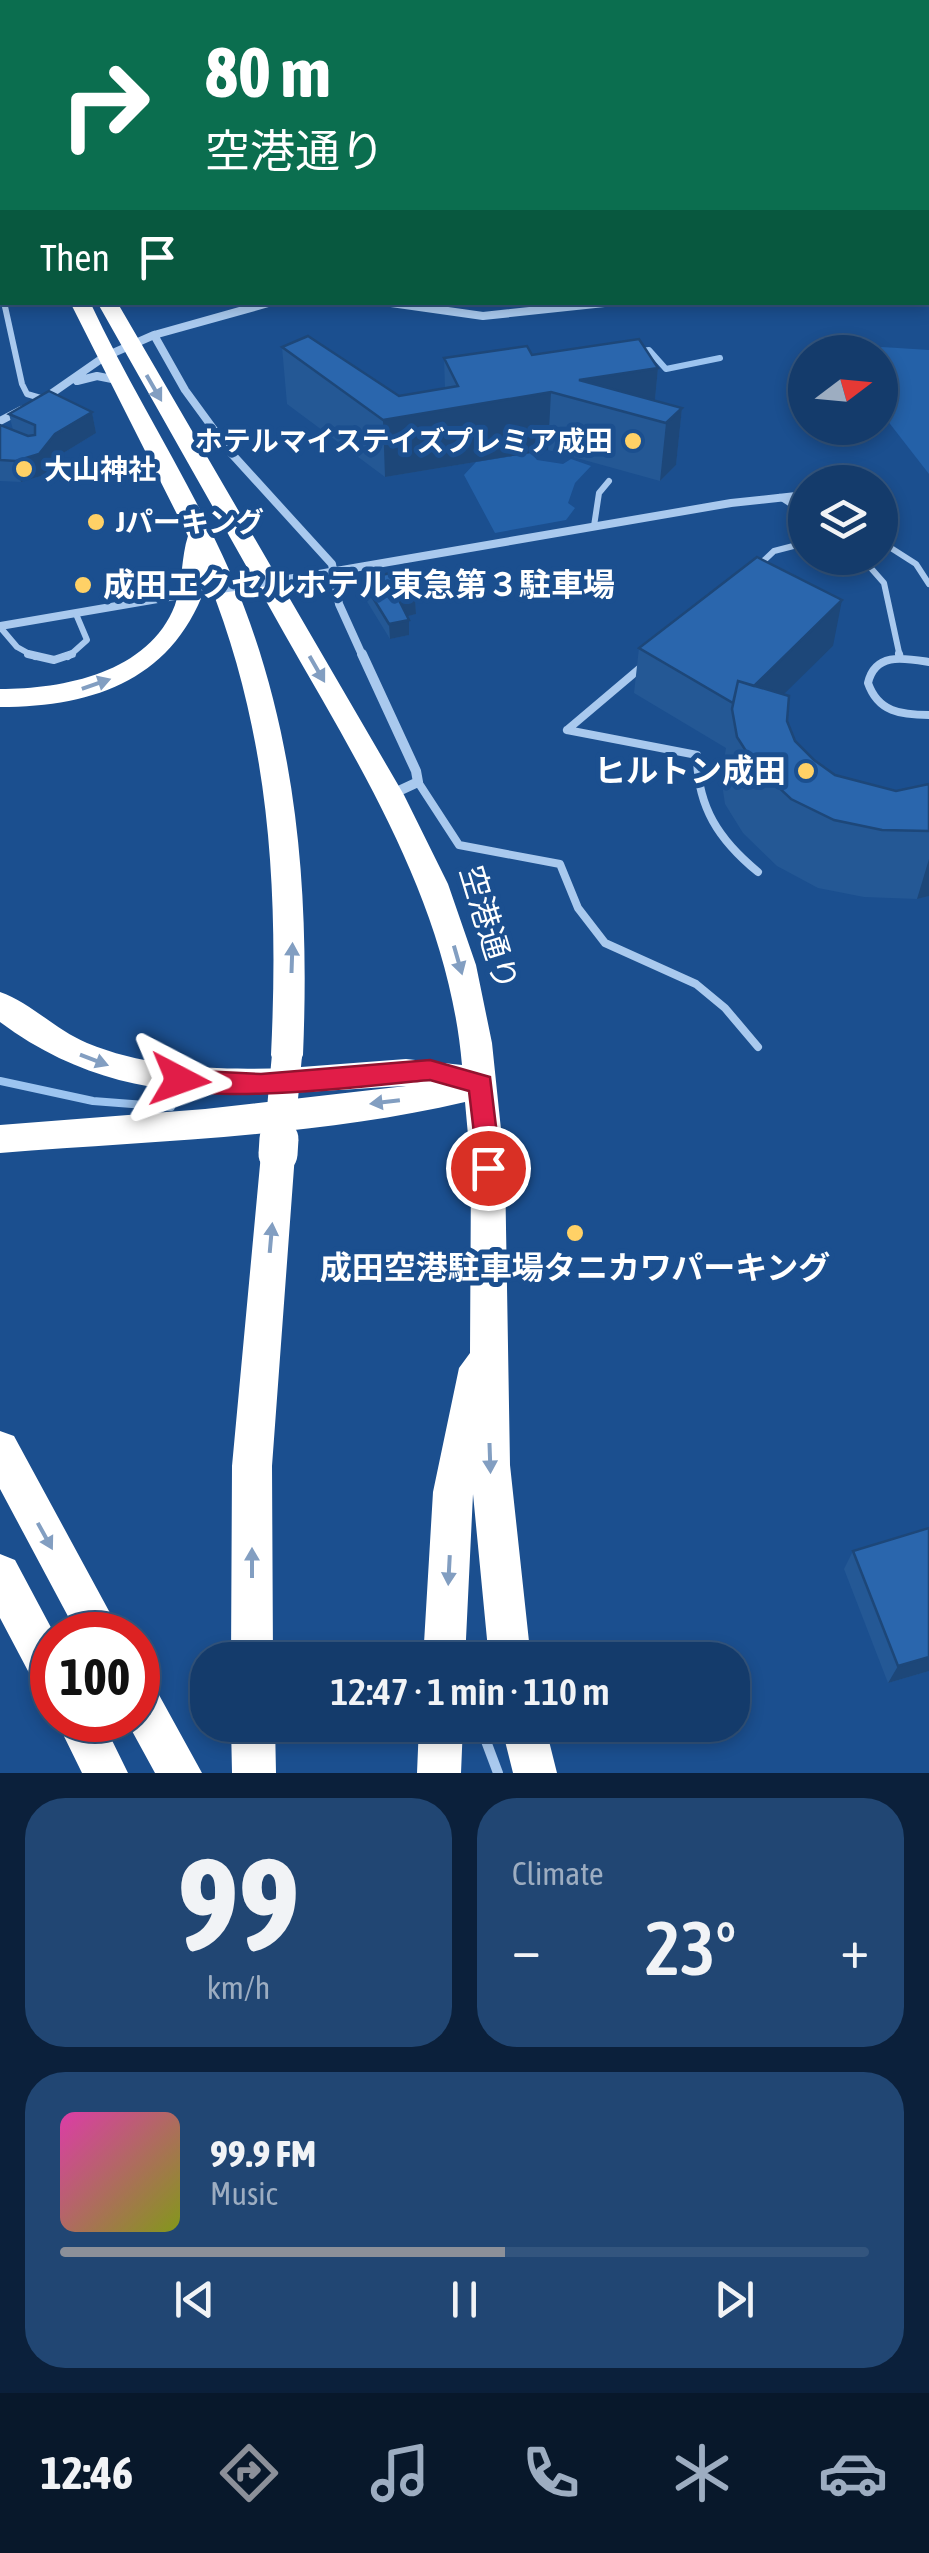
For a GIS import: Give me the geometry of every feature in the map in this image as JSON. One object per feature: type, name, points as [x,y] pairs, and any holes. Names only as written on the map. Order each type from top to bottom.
[{"type":"highway","name":"空港通り","points":[[83,305],[126,355],[404,788],[470,1004],[481,1084],[488,1168],[486,1336],[494,1529],[508,1642]]},
{"type":"highway","name":"空港通り","points":[[108,305],[238,623],[264,704],[291,857],[287,1055],[252,1466],[252,1642]]},
{"type":"highway","points":[[0,698],[43,697],[87,688],[137,667],[167,641],[190,601],[200,559],[198,533]]},
{"type":"highway","points":[[0,1005],[72,1051],[143,1074],[261,1084],[430,1070],[481,1084]]},
{"type":"highway","points":[[0,1139],[424,1098],[481,1084]]},
{"type":"highway","points":[[449,1642],[453,1492],[465,1418],[486,1336]]},
{"type":"highway","points":[[0,1450],[88,1612]]},
{"type":"highway","points":[[0,1574],[30,1631]]},
{"type":"highway","points":[[160,1738],[180,1773]]},
{"type":"highway","points":[[90,1742],[106,1773]]},
{"type":"highway","points":[[253,1742],[254,1773]]},
{"type":"highway","points":[[439,1773],[440,1742]]},
{"type":"highway","points":[[527,1742],[535,1773]]},
{"type":"street","points":[[0,421],[126,355],[264,305]]},
{"type":"street","points":[[405,305],[482,316],[586,305]]},
{"type":"street","points":[[58,389],[126,355]]},
{"type":"street","points":[[126,355],[206,419],[281,513],[332,564],[339,604],[404,788]]},
{"type":"street","points":[[0,626],[788,496]]},
{"type":"lane","points":[[3,305],[22,384],[27,394],[44,398]]},
{"type":"lane","points":[[594,526],[599,493],[609,481]]},
{"type":"lane","points":[[780,497],[788,502]]},
{"type":"lane","points":[[748,576],[774,551],[788,547]]},
{"type":"lane","points":[[898,552],[927,576],[929,584]]},
{"type":"lane","points":[[876,575],[884,584],[900,658]]},
{"type":"lane","points":[[0,626],[10,646],[28,656],[50,660],[69,656],[87,640],[76,614]]},
{"type":"lane","points":[[929,662],[900,658],[871,668],[866,680],[870,694],[900,714],[929,715]]},
{"type":"lane","points":[[646,662],[567,730],[697,755],[696,780],[714,832],[758,872]]},
{"type":"lane","points":[[404,788],[459,845],[560,864],[579,918],[605,944],[630,958],[684,976],[726,1007],[758,1047]]},
{"type":"lane","points":[[486,1742],[498,1773]]},
{"type":"shaded area","points":[[898,348],[929,350],[929,474],[898,434]]},
{"type":"shaded area","points":[[531,453],[537,460],[563,464],[571,459],[591,466],[575,483],[568,503],[575,508],[566,520],[495,533],[464,475],[476,462]]},
{"type":"building","points":[[308,336],[399,396],[458,386],[444,358],[527,346],[532,355],[639,339],[658,368],[579,380],[682,408],[666,423],[551,392],[383,420],[282,347]]},
{"type":"building","points":[[49,391],[92,412],[55,434],[39,454],[16,461],[0,460],[0,425],[35,435],[35,425],[9,414]]},
{"type":"building","points":[[757,557],[842,600],[754,686],[738,681],[733,703],[639,648]]},
{"type":"building","points":[[398,571],[415,598],[400,602],[409,620],[389,624],[362,580]]},
{"type":"building","points":[[738,681],[789,696],[787,721],[795,741],[835,775],[896,791],[929,784],[929,831],[882,830],[834,820],[791,799],[755,765],[737,737],[732,709]]},
{"type":"building","points":[[929,1528],[929,1657],[898,1666],[853,1551]]},
{"type":"waterway","points":[[640,351],[649,350],[666,369],[720,358]]},
{"type":"waterway","points":[[0,1081],[93,1101],[171,1107]]},
{"type":"place","name":"ホテルマイステイズプレミア成田","points":[[633,441]]},
{"type":"place","name":"大山神社","points":[[24,469]]},
{"type":"place","name":"Jパーキング","points":[[96,522]]},
{"type":"place","name":"成田エクセルホテル東急第３駐車場","points":[[83,585]]},
{"type":"place","name":"ヒルトン成田","points":[[806,771]]},
{"type":"place","name":"成田空港駐車場タニカワパーキング","points":[[575,1233]]},
{"type":"route","points":[[180,1080],[261,1084],[430,1070],[454,1074],[481,1084],[488,1168]]}]
